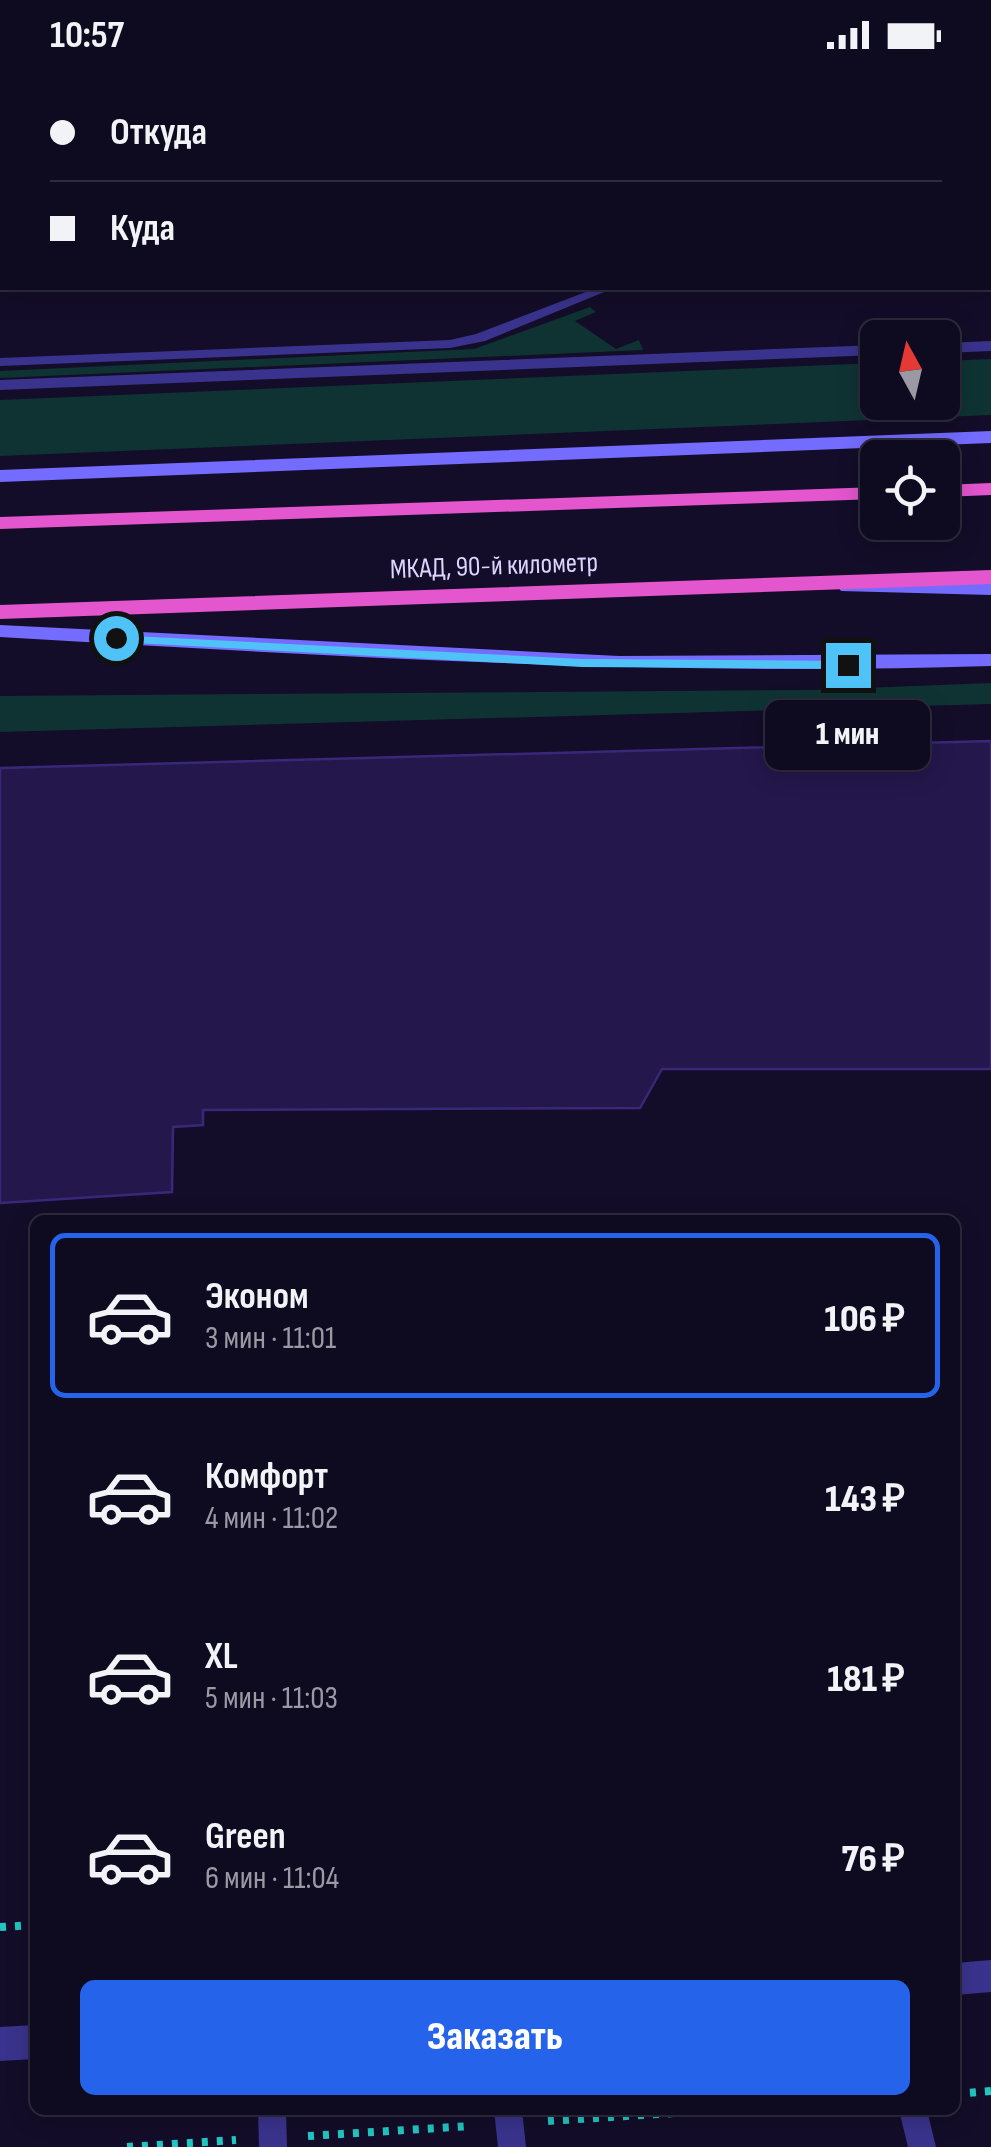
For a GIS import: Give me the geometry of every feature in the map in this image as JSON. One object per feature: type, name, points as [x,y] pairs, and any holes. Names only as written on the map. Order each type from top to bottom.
[{"type":"highway","points":[[960,490],[991,489]]},
{"type":"highway","points":[[0,523],[860,494]]},
{"type":"highway","name":"МКАД, 90-й километр","points":[[0,612],[991,577]]},
{"type":"main road","points":[[0,476],[991,437]]},
{"type":"main road","points":[[743,586],[991,589]]},
{"type":"main road","points":[[0,631],[582,663],[779,667],[991,660]]},
{"type":"street","points":[[960,347],[991,346]]},
{"type":"street","points":[[0,386],[860,351]]},
{"type":"street","points":[[960,1979],[991,1976]]},
{"type":"street","points":[[0,2044],[30,2042]]},
{"type":"lane","points":[[0,362],[450,344],[480,338],[602,290]]},
{"type":"lane","points":[[914,2115],[922,2147]]},
{"type":"path","points":[[0,1928],[30,1926]]},
{"type":"path","points":[[960,2094],[991,2091]]},
{"type":"path","points":[[128,2147],[273,2132],[510,2127],[659,2115]]},
{"type":"green space","points":[[590,307],[596,312],[575,321],[616,349],[639,340],[643,350],[0,378],[0,371],[474,349]]},
{"type":"green space","points":[[991,359],[991,415],[960,416],[960,360]]},
{"type":"green space","points":[[860,364],[860,420],[870,420],[0,456],[0,400]]},
{"type":"green space","points":[[991,683],[991,704],[0,732],[0,696],[812,690]]},
{"type":"building","points":[[991,741],[991,1069],[662,1069],[640,1108],[203,1110],[203,1125],[173,1127],[172,1192],[0,1203],[0,768]]},
{"type":"route","points":[[116,638],[582,663],[848,665]]}]
